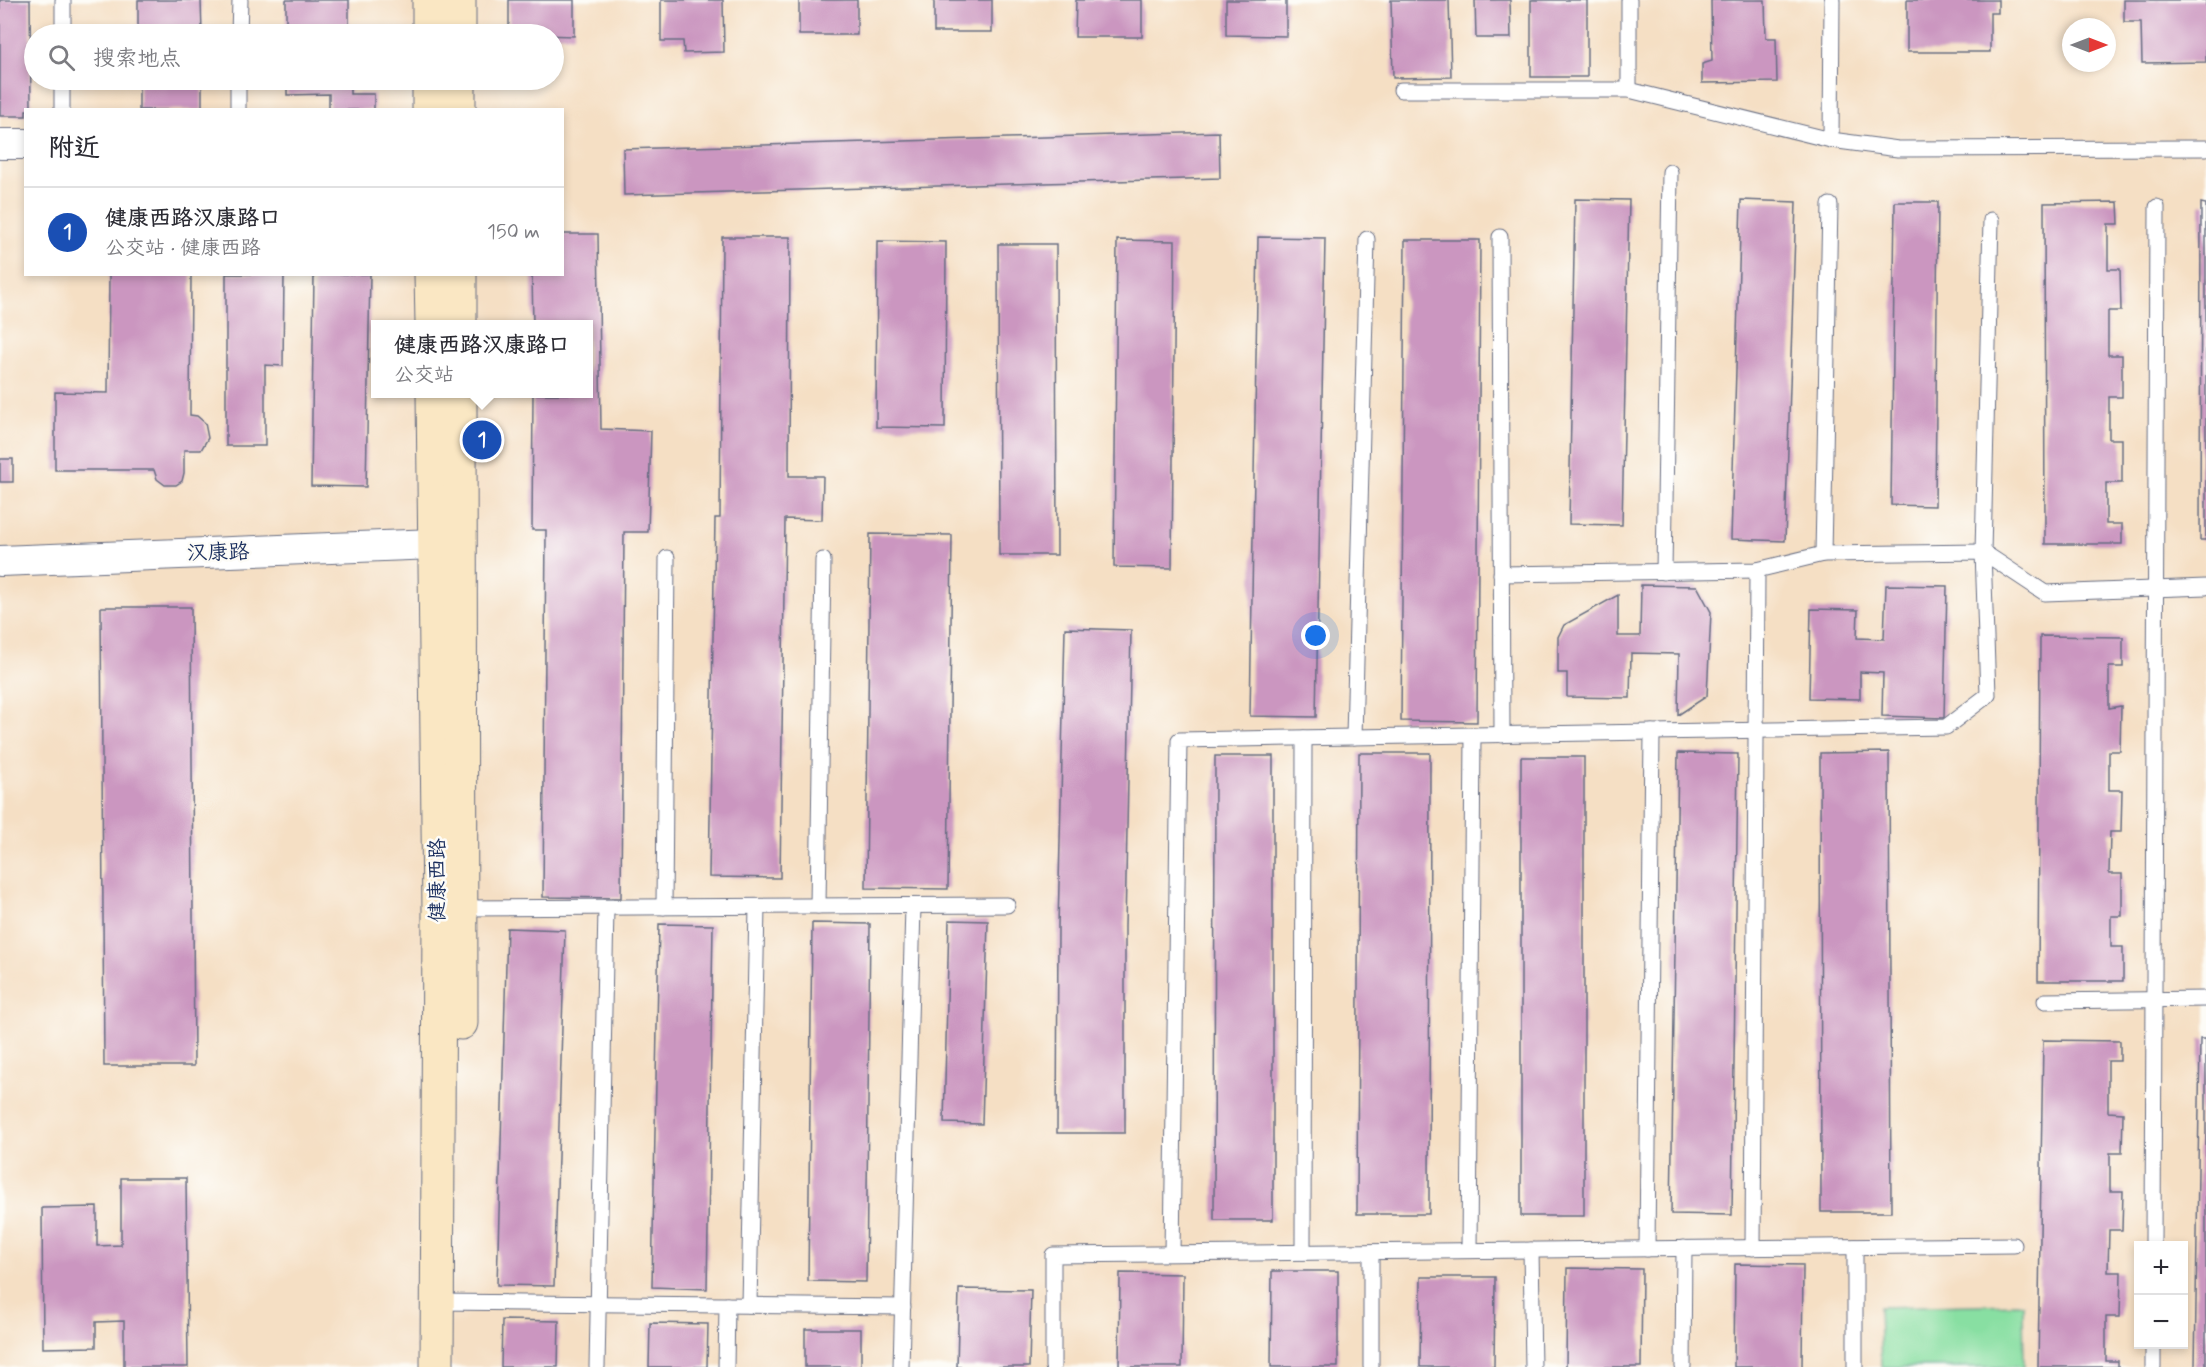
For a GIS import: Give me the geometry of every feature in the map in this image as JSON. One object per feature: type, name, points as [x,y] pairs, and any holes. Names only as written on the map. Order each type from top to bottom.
[{"type":"street","points":[[429,0],[429,24]]},
{"type":"street","points":[[459,0],[459,24]]},
{"type":"street","points":[[429,90],[429,108]]},
{"type":"street","points":[[459,90],[459,108]]},
{"type":"street","points":[[0,144],[24,144]]},
{"type":"street","points":[[431,276],[432,320]]},
{"type":"street","points":[[460,276],[460,320]]},
{"type":"street","name":"健康西路","points":[[433,398],[435,544],[450,909]]},
{"type":"street","name":"健康西路","points":[[437,1367],[448,1302],[450,909],[460,398]]},
{"type":"street","name":"汉康路","points":[[0,561],[435,544]]},
{"type":"street","name":"健康西路","points":[[448,1302],[459,1367]]},
{"type":"lane","points":[[63,0],[63,24]]},
{"type":"lane","points":[[239,24],[240,0]]},
{"type":"lane","points":[[1629,0],[1629,90]]},
{"type":"lane","points":[[1832,0],[1832,140]]},
{"type":"lane","points":[[62,90],[62,108]]},
{"type":"lane","points":[[237,108],[238,90]]},
{"type":"lane","points":[[1401,90],[1629,90],[1832,140],[1898,149],[2206,148]]},
{"type":"lane","points":[[1664,572],[1670,172]]},
{"type":"lane","points":[[1823,554],[1830,204]]},
{"type":"lane","points":[[2153,1241],[2157,207]]},
{"type":"lane","points":[[1172,1253],[1179,740],[1946,728],[1988,695],[1983,552],[1991,220]]},
{"type":"lane","points":[[1500,237],[1502,735]]},
{"type":"lane","points":[[1354,737],[1367,239]]},
{"type":"lane","points":[[1501,574],[1757,570],[1823,554],[1983,552],[2045,593],[2206,587]]},
{"type":"lane","points":[[664,907],[667,558]]},
{"type":"lane","points":[[818,906],[823,560]]},
{"type":"lane","points":[[1753,1248],[1757,570]]},
{"type":"lane","points":[[1647,1249],[1652,732]]},
{"type":"lane","points":[[1469,1251],[1473,735]]},
{"type":"lane","points":[[1303,1252],[1304,738]]},
{"type":"lane","points":[[450,909],[1007,905]]},
{"type":"lane","points":[[901,1367],[913,906]]},
{"type":"lane","points":[[750,1305],[757,907]]},
{"type":"lane","points":[[597,1367],[606,908]]},
{"type":"lane","points":[[2045,1001],[2206,999]]},
{"type":"lane","points":[[1053,1367],[1053,1255],[2014,1245]]},
{"type":"lane","points":[[1855,1247],[1855,1367]]},
{"type":"lane","points":[[1683,1367],[1684,1248]]},
{"type":"lane","points":[[1531,1250],[1533,1367]]},
{"type":"lane","points":[[1371,1251],[1371,1367]]},
{"type":"lane","points":[[448,1302],[903,1307]]},
{"type":"lane","points":[[726,1367],[728,1305]]},
{"type":"lane","points":[[2153,1349],[2153,1367]]},
{"type":"green space","points":[[2023,1304],[2024,1367],[1881,1367],[1879,1307]]},
{"type":"building","points":[[0,0],[30,0],[30,24],[24,24],[24,90],[31,90],[31,108],[24,108],[24,116],[0,116]]},
{"type":"building","points":[[138,0],[201,0],[202,24],[138,24]]},
{"type":"building","points":[[286,0],[349,0],[349,24],[286,24]]},
{"type":"building","points":[[509,0],[574,0],[574,36],[564,36],[564,24],[509,24]]},
{"type":"building","points":[[661,0],[723,0],[724,52],[684,53],[683,41],[661,41]]},
{"type":"building","points":[[799,0],[857,0],[857,35],[799,35]]},
{"type":"building","points":[[934,0],[992,0],[992,32],[934,32]]},
{"type":"building","points":[[1076,0],[1142,0],[1142,37],[1075,37]]},
{"type":"building","points":[[1226,0],[1286,0],[1286,36],[1226,35]]},
{"type":"building","points":[[1391,0],[1449,0],[1451,77],[1393,78]]},
{"type":"building","points":[[1475,0],[1510,0],[1511,38],[1476,38]]},
{"type":"building","points":[[1531,0],[1587,0],[1587,77],[1531,77]]},
{"type":"building","points":[[1711,0],[1765,0],[1766,38],[1776,38],[1777,82],[1702,83],[1702,64],[1712,61]]},
{"type":"building","points":[[1907,0],[1998,0],[1998,13],[1990,13],[1990,52],[1907,52]]},
{"type":"building","points":[[2124,0],[2206,0],[2206,62],[2142,63],[2141,22],[2124,22]]},
{"type":"building","points":[[139,90],[202,90],[202,108],[139,108]]},
{"type":"building","points":[[287,90],[350,90],[350,94],[374,94],[374,108],[329,108],[329,94],[287,95]]},
{"type":"building","points":[[1219,132],[1220,178],[624,195],[623,149]]},
{"type":"building","points":[[1575,199],[1629,200],[1622,525],[1569,524]]},
{"type":"building","points":[[1741,200],[1796,202],[1785,541],[1731,539]]},
{"type":"building","points":[[1895,202],[1938,202],[1935,506],[1891,505]]},
{"type":"building","points":[[2118,202],[2119,224],[2108,224],[2108,269],[2120,269],[2121,311],[2108,311],[2108,355],[2122,355],[2122,397],[2109,397],[2109,439],[2122,439],[2122,483],[2106,483],[2106,524],[2122,524],[2122,544],[2045,544],[2044,203]]},
{"type":"building","points":[[2201,203],[2206,204],[2206,540],[2200,540]]},
{"type":"building","points":[[564,234],[598,234],[601,429],[651,431],[648,532],[624,532],[621,898],[543,897],[546,530],[532,530],[533,398],[593,398],[593,320],[533,320],[532,276],[564,276]]},
{"type":"building","points":[[722,237],[790,237],[789,476],[823,476],[822,520],[785,519],[780,878],[709,877],[715,518],[720,518]]},
{"type":"building","points":[[1258,237],[1325,238],[1316,717],[1250,716]]},
{"type":"building","points":[[1117,240],[1175,241],[1172,568],[1114,567]]},
{"type":"building","points":[[1405,240],[1480,240],[1477,722],[1401,721]]},
{"type":"building","points":[[877,241],[946,242],[945,428],[876,427]]},
{"type":"building","points":[[998,244],[1056,244],[1057,555],[999,555]]},
{"type":"building","points":[[109,276],[191,276],[190,415],[197,416],[205,423],[208,438],[201,450],[184,450],[182,481],[176,485],[165,485],[157,479],[154,470],[55,470],[55,392],[108,393]]},
{"type":"building","points":[[226,276],[284,276],[283,366],[265,365],[265,446],[226,446]]},
{"type":"building","points":[[314,276],[370,276],[366,487],[311,486]]},
{"type":"building","points":[[0,459],[13,459],[13,482],[0,482]]},
{"type":"building","points":[[870,534],[952,535],[948,889],[866,888]]},
{"type":"building","points":[[1641,585],[1697,586],[1711,612],[1707,696],[1678,715],[1679,654],[1631,653],[1630,698],[1567,697],[1567,673],[1558,673],[1558,637],[1564,625],[1618,595],[1618,636],[1640,636]]},
{"type":"building","points":[[1886,585],[1947,586],[1944,718],[1882,716],[1883,673],[1860,672],[1860,699],[1809,698],[1811,609],[1858,610],[1857,638],[1884,639]]},
{"type":"building","points":[[101,607],[191,607],[194,1066],[104,1066]]},
{"type":"building","points":[[1065,628],[1131,630],[1125,927],[1125,1133],[1057,1133],[1058,926]]},
{"type":"building","points":[[2040,636],[2123,637],[2123,667],[2109,667],[2109,708],[2121,706],[2120,751],[2109,751],[2109,790],[2122,790],[2121,832],[2110,832],[2109,874],[2122,874],[2122,916],[2111,916],[2111,947],[2123,947],[2123,981],[2038,981]]},
{"type":"building","points":[[1889,752],[1891,1212],[1821,1212],[1820,753]]},
{"type":"building","points":[[1359,753],[1430,753],[1429,1214],[1357,1214]]},
{"type":"building","points":[[1678,753],[1738,754],[1732,1215],[1671,1214]]},
{"type":"building","points":[[1215,756],[1273,756],[1273,1220],[1214,1220]]},
{"type":"building","points":[[1521,757],[1584,757],[1584,1216],[1521,1216]]},
{"type":"building","points":[[949,920],[988,921],[982,1124],[944,1123]]},
{"type":"building","points":[[812,923],[870,924],[866,1282],[808,1281]]},
{"type":"building","points":[[659,924],[713,925],[707,1289],[652,1287]]},
{"type":"building","points":[[507,928],[565,930],[554,1286],[497,1285]]},
{"type":"building","points":[[2200,1039],[2206,1039],[2206,1367],[2195,1367]]},
{"type":"building","points":[[2043,1040],[2120,1041],[2120,1061],[2108,1061],[2108,1112],[2123,1113],[2122,1153],[2110,1153],[2110,1191],[2123,1191],[2122,1230],[2109,1230],[2108,1272],[2121,1272],[2120,1317],[2106,1317],[2106,1361],[2118,1361],[2118,1367],[2038,1367]]},
{"type":"building","points":[[121,1178],[186,1178],[188,1367],[124,1367],[124,1321],[96,1322],[96,1347],[43,1348],[42,1208],[97,1207],[97,1246],[121,1245]]},
{"type":"building","points":[[1735,1264],[1803,1265],[1802,1367],[1734,1367]]},
{"type":"building","points":[[1567,1268],[1642,1269],[1641,1367],[1566,1367]]},
{"type":"building","points":[[1272,1271],[1338,1271],[1338,1367],[1271,1367]]},
{"type":"building","points":[[1120,1273],[1183,1274],[1182,1367],[1119,1367]]},
{"type":"building","points":[[1421,1277],[1495,1277],[1494,1367],[1420,1367]]},
{"type":"building","points":[[959,1289],[1031,1290],[1029,1367],[957,1367]]},
{"type":"building","points":[[502,1320],[559,1321],[558,1367],[501,1367]]},
{"type":"building","points":[[650,1323],[708,1324],[707,1367],[649,1367]]},
{"type":"building","points":[[805,1329],[861,1329],[861,1367],[805,1367]]},
{"type":"place","name":"健康西路汉康路口","points":[[482,440]]}]
